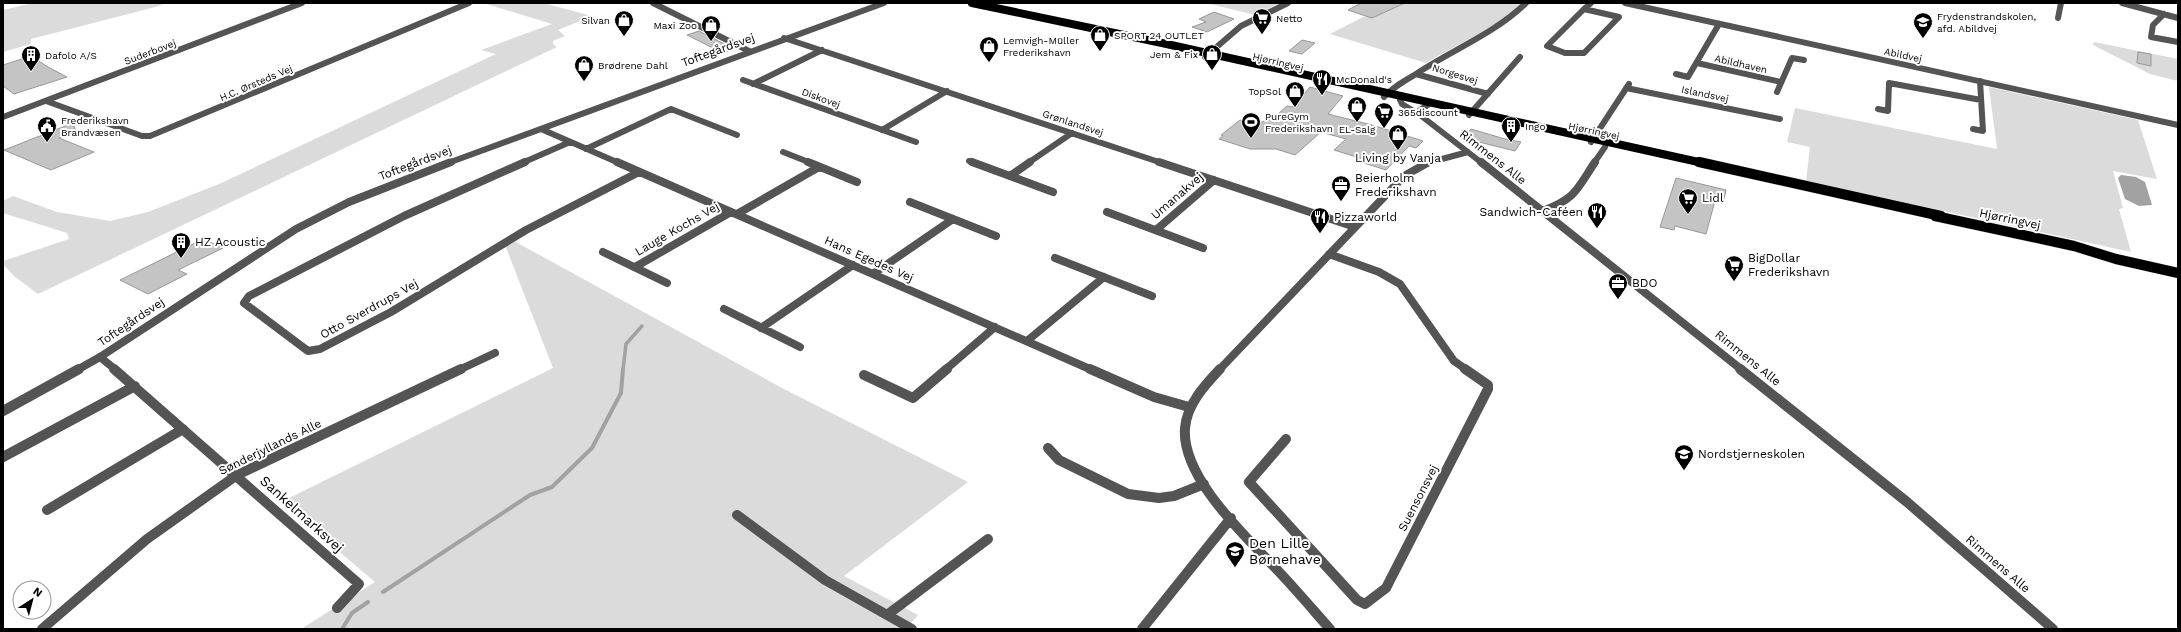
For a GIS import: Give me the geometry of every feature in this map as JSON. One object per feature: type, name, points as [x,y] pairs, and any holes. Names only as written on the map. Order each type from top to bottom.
[{"type":"main road","name":"Hjørringvej","points":[[972,3],[2074,246],[2178,267]]},
{"type":"main road","name":"Hjørringvej","points":[[2074,246],[2116,259],[2178,273]]},
{"type":"street","name":"Suderbovej","points":[[3,117],[302,3]]},
{"type":"street","name":"H.C. Ørsteds Vej","points":[[46,101],[142,136],[150,136],[469,3]]},
{"type":"street","points":[[654,3],[749,51]]},
{"type":"street","name":"Toftegårdsvej","points":[[869,7],[876,3]]},
{"type":"street","name":"Toftegårdsvej","points":[[3,411],[100,357],[250,258],[321,216],[413,176],[784,38],[884,3]]},
{"type":"street","points":[[1207,55],[1241,26],[1288,3]]},
{"type":"street","points":[[1386,95],[1439,58],[1466,45],[1516,15],[1526,3]]},
{"type":"street","points":[[1584,9],[1619,18],[1584,53],[1578,55],[1564,53],[1547,46],[1584,9],[1591,3]]},
{"type":"street","name":"Abildvej","points":[[1625,3],[2178,125]]},
{"type":"street","points":[[2058,18],[2061,3]]},
{"type":"street","points":[[2122,3],[2178,18]]},
{"type":"street","points":[[2164,14],[2153,25],[2150,37],[2178,42]]},
{"type":"street","name":"Abildhaven","points":[[1676,74],[1688,77],[1719,24]]},
{"type":"street","name":"Grønlandsvej","points":[[784,38],[1355,227]]},
{"type":"street","points":[[753,84],[822,50]]},
{"type":"street","name":"Norgesvej","points":[[1471,113],[1520,58]]},
{"type":"street","name":"Abildhaven","points":[[1776,92],[1792,58],[1804,60]]},
{"type":"street","name":"Abildhaven","points":[[1697,63],[1781,82]]},
{"type":"street","name":"Norgesvej","points":[[1416,74],[1488,94]]},
{"type":"street","name":"Diskovej","points":[[743,80],[916,142]]},
{"type":"street","points":[[1973,128],[1983,131],[1980,81]]},
{"type":"street","points":[[1878,109],[1888,111],[1889,83],[1981,100]]},
{"type":"street","name":"Islandsvej","points":[[1592,140],[1627,85],[1780,119]]},
{"type":"street","points":[[882,130],[947,91]]},
{"type":"street","name":"Rimmens Alle","points":[[1401,98],[1405,106],[1420,115],[1543,211],[1907,502],[2053,629]]},
{"type":"street","points":[[1420,115],[1420,110],[1428,104]]},
{"type":"street","points":[[586,149],[671,109],[737,135]]},
{"type":"street","name":"Hans Egedes Vej","points":[[541,129],[1154,397],[1189,407]]},
{"type":"street","points":[[1010,176],[1072,133]]},
{"type":"street","name":"Otto Sverdrups Vej","points":[[570,142],[404,216],[249,296],[244,303],[308,351],[320,349],[391,312],[526,230],[639,172]]},
{"type":"street","points":[[1543,211],[1563,203],[1573,196],[1605,147]]},
{"type":"street","points":[[783,152],[857,182]]},
{"type":"street","points":[[1330,629],[1231,518],[1204,484],[1186,447],[1186,420],[1189,407],[1205,385],[1408,172],[1432,161],[1468,152]]},
{"type":"street","points":[[969,161],[1053,192]]},
{"type":"street","name":"Lauge Kochs Vej","points":[[635,267],[819,166]]},
{"type":"street","name":"Umanakvej","points":[[1156,230],[1214,180]]},
{"type":"street","points":[[910,202],[996,236]]},
{"type":"street","name":"Umanakvej","points":[[1107,212],[1203,248]]},
{"type":"street","points":[[872,274],[952,219]]},
{"type":"street","name":"Lauge Kochs Vej","points":[[603,252],[667,283]]},
{"type":"street","name":"Suensonsvej","points":[[1286,439],[1249,482],[1357,600],[1365,604],[1376,598],[1386,588],[1488,389],[1488,385],[1482,379],[1454,361],[1400,284],[1379,272],[1329,254]]},
{"type":"street","points":[[1055,258],[1152,296]]},
{"type":"street","points":[[761,328],[853,265]]},
{"type":"street","points":[[1027,341],[1104,277]]},
{"type":"street","points":[[724,309],[800,347]]},
{"type":"street","points":[[864,375],[913,398],[995,327]]},
{"type":"street","name":"Sønderjyllands Alle","points":[[42,629],[147,539],[237,475],[494,353]]},
{"type":"street","name":"Sankelmarksvej","points":[[100,357],[237,475],[359,584],[337,608]]},
{"type":"street","points":[[3,458],[135,386]]},
{"type":"street","points":[[47,510],[183,429]]},
{"type":"street","points":[[1048,448],[1059,460],[1128,494],[1159,498],[1174,496],[1204,484]]},
{"type":"street","points":[[737,515],[825,580],[912,629]]},
{"type":"street","points":[[1142,629],[1231,518]]},
{"type":"street","points":[[887,615],[988,539]]},
{"type":"shaded area","points":[[33,3],[156,3],[163,5],[31,39],[31,44],[3,52],[3,10]]},
{"type":"shaded area","points":[[483,3],[543,3],[592,16],[558,30],[565,36],[553,41],[553,44],[557,47],[38,294],[14,276],[3,264],[3,261],[69,239],[67,233],[3,213],[3,201],[13,196],[57,212],[110,221],[148,212],[219,184],[496,54],[481,50],[552,24]]},
{"type":"shaded area","points":[[1206,3],[1280,3],[1255,15]]},
{"type":"shaded area","points":[[1405,3],[1521,3],[1510,13],[1487,29],[1426,63],[1330,34],[1365,16],[1375,17]]},
{"type":"shaded area","points":[[2094,42],[2178,59],[2178,81],[2150,74],[2093,45]]},
{"type":"shaded area","points":[[1989,87],[2138,120],[2157,179],[2113,171],[2123,208],[2119,209],[2131,252],[1806,181],[1810,147],[1787,142],[1795,108],[1997,149]]},
{"type":"shaded area","points":[[2121,175],[2136,177],[2145,182],[2152,205],[2139,206],[2125,199],[2118,178]]},
{"type":"shaded area","points":[[514,241],[784,389],[968,482],[844,576],[918,615],[906,629],[301,629],[375,582],[281,502],[553,368],[505,245]]},
{"type":"building","points":[[1361,3],[1405,3],[1372,18],[1348,10]]},
{"type":"building","points":[[1214,12],[1234,19],[1207,32],[1192,27],[1206,22],[1199,19]]},
{"type":"building","name":"Maxi Zoo","points":[[699,31],[734,49],[723,53],[687,35]]},
{"type":"building","points":[[1302,40],[1315,43],[1302,54],[1289,51]]},
{"type":"building","points":[[2138,52],[2151,54],[2151,66],[2137,63]]},
{"type":"building","name":"Dafolo A/S","points":[[31,56],[67,77],[14,94],[3,86],[3,65]]},
{"type":"building","points":[[1310,87],[1343,96],[1328,114],[1372,125],[1423,141],[1416,148],[1409,146],[1386,170],[1364,163],[1366,160],[1334,150],[1346,139],[1321,132],[1295,155],[1276,149],[1250,149],[1219,139],[1223,136],[1221,135],[1240,120],[1256,125],[1278,114],[1287,106],[1293,107]]},
{"type":"building","name":"Frederikshavn Brandvæsen","points":[[73,123],[76,131],[59,138],[94,152],[51,170],[4,150]]},
{"type":"building","points":[[1471,129],[1521,142],[1515,151],[1463,138]]},
{"type":"building","name":"Lidl","points":[[1676,178],[1726,190],[1723,203],[1715,201],[1706,234],[1675,226],[1674,230],[1660,227]]},
{"type":"building","name":"HZ Acoustic","points":[[203,239],[223,248],[178,270],[187,274],[148,294],[120,280]]},
{"type":"waterway","points":[[623,370],[626,344],[642,326]]},
{"type":"waterway","points":[[383,592],[530,495],[552,487],[592,448],[621,393],[623,369]]},
{"type":"waterway","points":[[342,629],[352,613],[368,602]]},
{"type":"place","name":"Netto","points":[[1262,35]]},
{"type":"place","name":"Silvan","points":[[624,37]]},
{"type":"place","name":"Frydenstrandskolen, afd. Abildvej","points":[[1923,39]]},
{"type":"place","name":"Maxi Zoo","points":[[711,42]]},
{"type":"place","name":"SPORT 24 OUTLET","points":[[1100,52]]},
{"type":"place","name":"Lemvigh-Müller Frederikshavn","points":[[989,63]]},
{"type":"place","name":"Jem & Fix","points":[[1212,71]]},
{"type":"place","name":"Dafolo A/S","points":[[31,72]]},
{"type":"place","name":"Brødrene Dahl","points":[[584,82]]},
{"type":"place","name":"McDonald's","points":[[1322,96]]},
{"type":"place","name":"TopSol","points":[[1295,108]]},
{"type":"place","name":"EL-Salg","points":[[1357,123]]},
{"type":"place","name":"365discount","points":[[1384,129]]},
{"type":"place","name":"PureGym Frederikshavn","points":[[1251,139]]},
{"type":"place","name":"Frederikshavn Brandvæsen","points":[[47,143]]},
{"type":"place","name":"Ingo","points":[[1511,143]]},
{"type":"place","name":"Living by Vanja","points":[[1398,151]]},
{"type":"place","name":"Beierholm Frederikshavn","points":[[1341,202]]},
{"type":"place","name":"Lidl","points":[[1688,215]]},
{"type":"place","name":"Sandwich-Caféen","points":[[1597,229]]},
{"type":"place","name":"Pizzaworld","points":[[1320,234]]},
{"type":"place","name":"HZ Acoustic","points":[[181,259]]},
{"type":"place","name":"BigDollar Frederikshavn","points":[[1734,282]]},
{"type":"place","name":"BDO","points":[[1618,300]]},
{"type":"place","name":"Nordstjerneskolen","points":[[1684,471]]},
{"type":"place","name":"Den Lille Børnehave","points":[[1235,568]]}]
